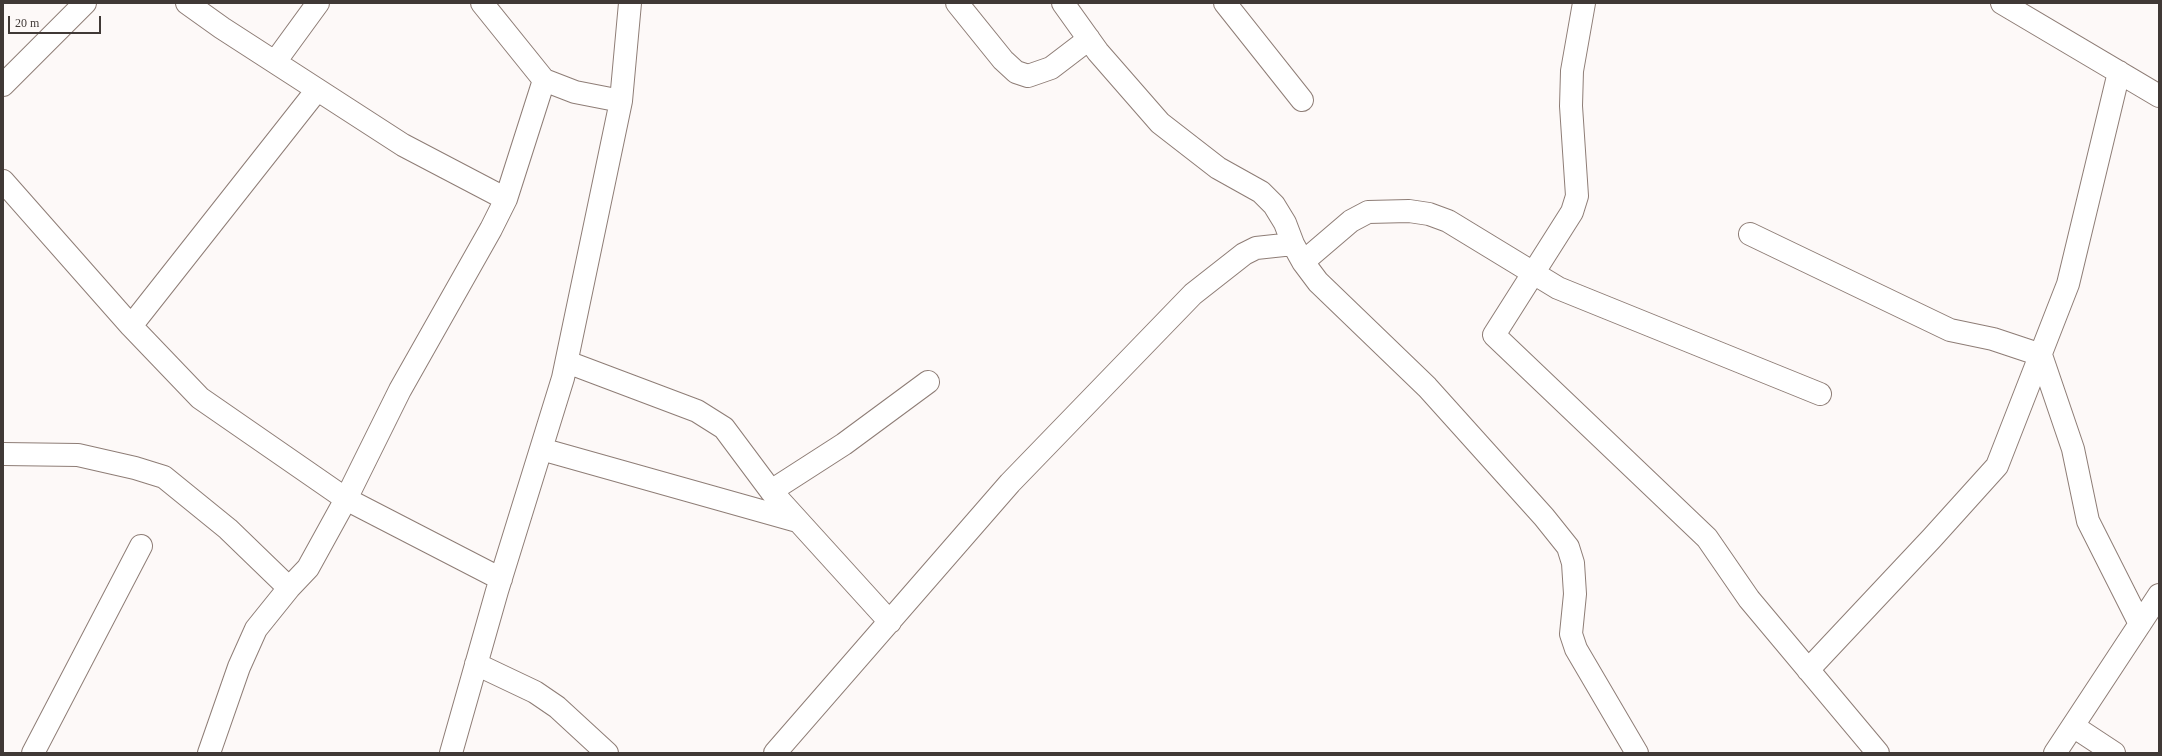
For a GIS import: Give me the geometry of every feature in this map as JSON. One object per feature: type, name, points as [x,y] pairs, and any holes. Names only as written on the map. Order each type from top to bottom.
[{"type":"street","points":[[3,85],[86,3]]},
{"type":"street","points":[[187,3],[274,62],[403,145],[506,199]]},
{"type":"street","points":[[274,62],[318,3]]},
{"type":"street","points":[[482,3],[544,80],[575,92],[621,101]]},
{"type":"street","points":[[451,753],[501,579],[567,362],[621,101],[630,3]]},
{"type":"street","points":[[957,3],[1003,60],[1016,72],[1028,76],[1051,68],[1089,39]]},
{"type":"street","points":[[1063,3],[1089,39],[1160,123],[1218,168],[1261,192],[1274,205],[1285,223],[1298,253],[1318,282],[1427,386],[1544,517],[1568,548],[1574,563],[1575,594],[1571,634],[1576,649],[1637,753]]},
{"type":"street","points":[[1225,3],[1302,100]]},
{"type":"street","points":[[1584,3],[1572,71],[1571,106],[1577,196],[1572,212],[1494,335],[1707,538],[1749,599],[1878,753]]},
{"type":"street","points":[[2002,3],[2159,96]]},
{"type":"street","points":[[1808,670],[1932,538],[1997,466],[2068,284],[2119,72]]},
{"type":"street","points":[[209,753],[239,667],[256,629],[289,588],[308,568],[346,499],[400,390],[491,229],[506,199],[544,80]]},
{"type":"street","points":[[131,326],[317,90]]},
{"type":"street","points":[[3,181],[131,326],[200,398],[346,499],[501,579]]},
{"type":"street","points":[[775,753],[1010,483],[1193,294],[1244,254],[1256,248],[1298,253],[1351,220],[1368,212],[1409,211],[1429,214],[1448,221],[1532,274],[1558,288],[1820,394]]},
{"type":"street","points":[[1750,234],[1950,330],[2010,344],[2041,355]]},
{"type":"street","points":[[2041,355],[2073,449],[2088,522],[2140,624]]},
{"type":"street","points":[[567,362],[698,411],[711,418],[724,428],[771,490],[797,521],[890,622]]},
{"type":"street","points":[[771,490],[844,444],[928,382]]},
{"type":"street","points":[[541,450],[797,521]]},
{"type":"street","points":[[3,454],[78,455],[135,468],[164,477],[228,529],[289,588]]},
{"type":"street","points":[[33,753],[141,546]]},
{"type":"street","points":[[2055,753],[2159,595]]},
{"type":"street","points":[[476,664],[535,692],[551,703],[607,753]]},
{"type":"street","points":[[2073,726],[2114,753]]}]
